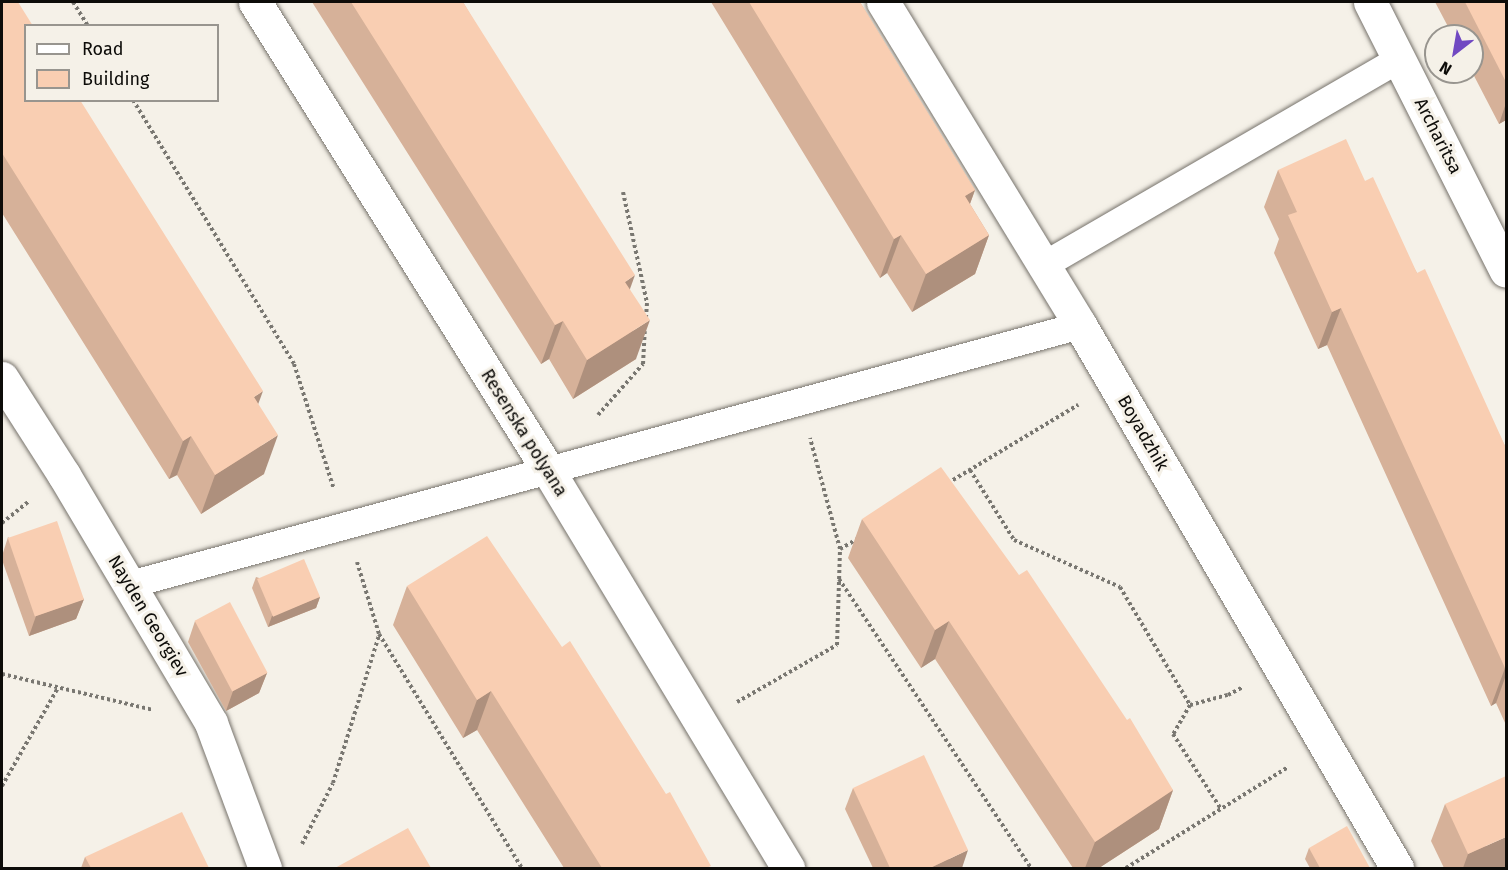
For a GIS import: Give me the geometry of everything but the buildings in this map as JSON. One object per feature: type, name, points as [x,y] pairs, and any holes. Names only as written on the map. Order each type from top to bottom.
[{"type":"street","name":"Resenska polyana","points":[[255,2],[548,470],[788,868]]},
{"type":"street","name":"Boyadzhik","points":[[884,2],[1080,325],[1397,868]]},
{"type":"street","name":"Archaritsa","points":[[1370,2],[1506,271]]},
{"type":"street","name":"Nayden Georgiev","points":[[2,378],[130,584],[211,723],[265,868]]},
{"type":"lane","points":[[1043,264],[1399,59]]},
{"type":"lane","points":[[130,584],[1080,325]]},
{"type":"path","points":[[73,2],[87,24]]},
{"type":"path","points":[[135,102],[294,364],[380,634],[522,868]]},
{"type":"path","points":[[595,417],[643,364],[646,303],[623,192]]},
{"type":"path","points":[[940,488],[1114,383]]},
{"type":"path","points":[[700,724],[837,645],[840,549],[800,402]]},
{"type":"path","points":[[970,470],[1014,540],[1120,587],[1190,705]]},
{"type":"path","points":[[840,549],[860,537]]},
{"type":"path","points":[[839,578],[1031,868]]},
{"type":"path","points":[[300,847],[333,783],[380,634]]},
{"type":"path","points":[[1221,809],[1173,734],[1190,705],[1228,695],[1279,666]]},
{"type":"path","points":[[2,674],[211,723]]},
{"type":"path","points":[[2,786],[58,688]]},
{"type":"path","points":[[1126,868],[1325,744]]}]
